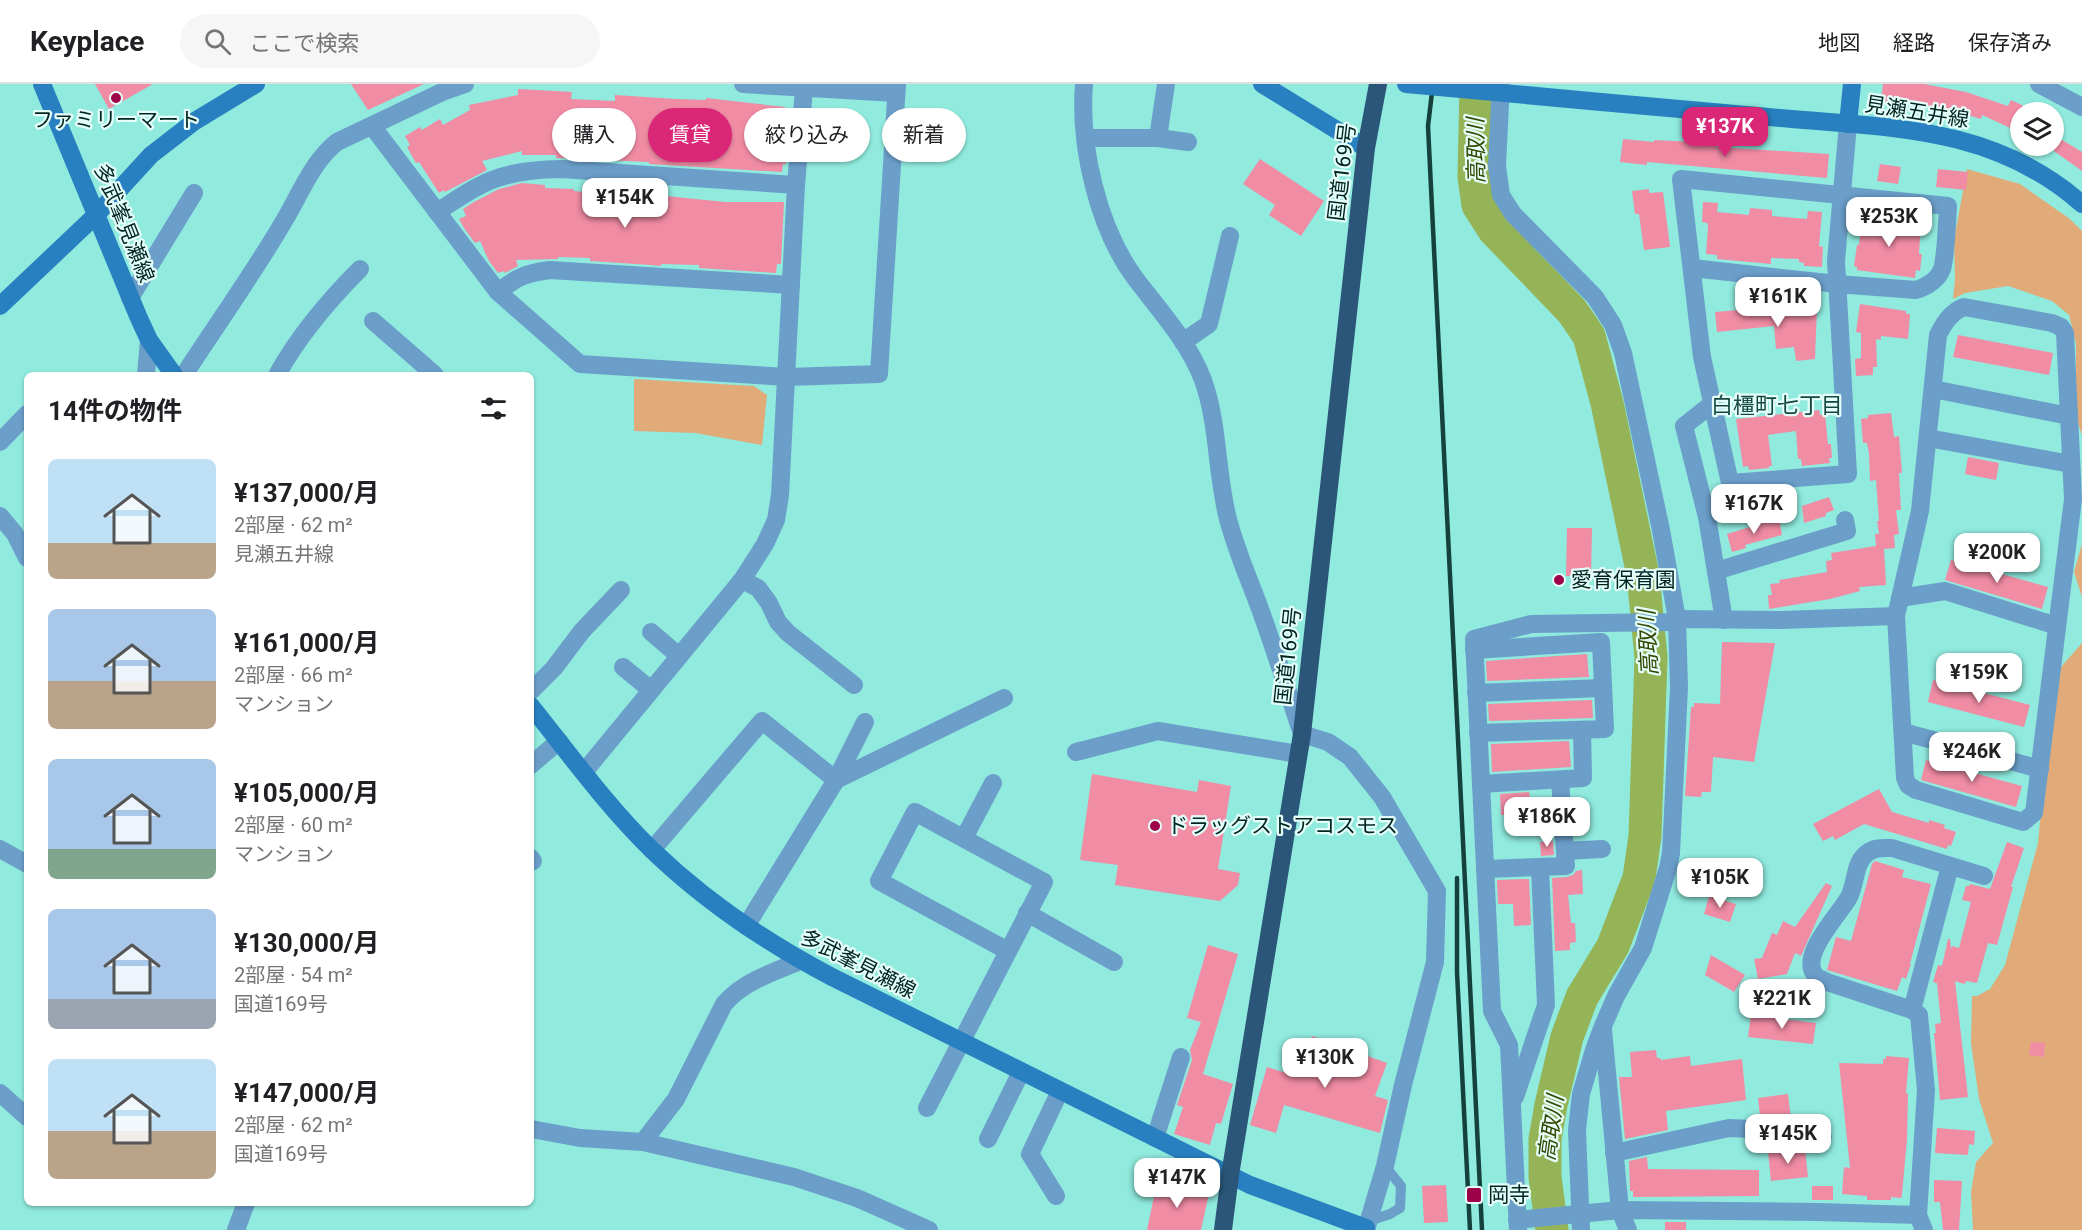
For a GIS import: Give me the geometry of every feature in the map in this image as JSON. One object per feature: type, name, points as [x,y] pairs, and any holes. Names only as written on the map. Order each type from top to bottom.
[{"type":"highway","name":"国道169号","points":[[1223,1230],[1302,734],[1366,148],[1378,84]]},
{"type":"main road","name":"多武峯見瀬線","points":[[42,84],[130,298],[149,340],[172,372]]},
{"type":"main road","points":[[0,306],[96,215],[151,155],[171,138],[256,84]]},
{"type":"main road","points":[[1262,84],[1366,148]]},
{"type":"main road","name":"見瀬五井線","points":[[1406,84],[1848,124],[1958,138],[2031,167],[2082,204]]},
{"type":"main road","points":[[1848,124],[1852,84]]},
{"type":"main road","name":"多武峯見瀬線","points":[[534,710],[622,818],[652,850],[688,882],[746,926],[800,961],[1250,1185],[1367,1227]]},
{"type":"street","points":[[186,372],[284,222],[315,165],[325,152],[338,142],[442,92],[465,84]]},
{"type":"street","points":[[372,126],[498,292],[580,364],[787,378],[879,374],[897,89],[804,89],[743,84]]},
{"type":"street","points":[[1084,84],[1082,104],[1087,157],[1110,235],[1134,277],[1177,330],[1202,378],[1210,403],[1227,517],[1302,734],[1328,742],[1350,757],[1382,797],[1437,891],[1435,962],[1385,1166],[1367,1227]]},
{"type":"street","points":[[1158,138],[1166,84]]},
{"type":"street","points":[[1501,84],[1497,166],[1501,195],[1513,214],[1595,297],[1613,325],[1623,353],[1661,530],[1679,687],[1671,853],[1663,887],[1643,948],[1616,996],[1603,1026],[1581,1094],[1577,1130],[1577,1220]]},
{"type":"street","points":[[2039,84],[2082,107]]},
{"type":"street","points":[[584,772],[742,580],[765,544],[776,520],[780,495],[796,185],[804,89]]},
{"type":"street","points":[[1692,268],[1837,284],[1916,290],[1936,279],[1942,269],[1948,206],[1842,196],[1681,179],[1702,357],[1730,483],[1848,474],[1837,284],[1836,261],[1842,196],[1848,124]]},
{"type":"street","points":[[1086,138],[1158,138],[1188,142]]},
{"type":"street","points":[[438,212],[476,186],[505,174],[533,170],[561,169],[796,185]]},
{"type":"street","points":[[130,298],[194,193]]},
{"type":"street","points":[[1183,342],[1209,324],[1230,236]]},
{"type":"street","points":[[280,372],[304,332],[333,296],[360,269]]},
{"type":"street","points":[[498,292],[528,272],[550,270],[792,285]]},
{"type":"street","points":[[1964,306],[2052,323],[2061,327],[2065,333],[2069,416],[2073,499],[2034,813],[2023,822],[1916,790],[1908,785],[1905,778],[1898,607],[1920,511],[1938,335],[1943,324],[1964,306]]},
{"type":"street","points":[[373,321],[432,372]]},
{"type":"street","points":[[146,372],[149,340]]},
{"type":"street","points":[[1933,389],[2069,416]]},
{"type":"street","points":[[1713,403],[1684,426],[1707,517],[1724,620]]},
{"type":"street","points":[[0,442],[24,417]]},
{"type":"street","points":[[1928,438],[2071,464]]},
{"type":"street","points":[[0,516],[15,534],[24,552]]},
{"type":"street","points":[[1716,571],[1847,531],[1845,520]]},
{"type":"street","points":[[742,580],[758,588],[769,603],[778,622],[788,633],[854,686]]},
{"type":"street","points":[[534,688],[554,668],[582,631],[621,590]]},
{"type":"street","points":[[1983,876],[1892,848],[1878,848],[1866,854],[1860,861],[1849,896],[1826,928],[1812,957],[1815,976],[1911,1010],[1918,1015],[1926,1090],[1921,1222],[1818,1212],[1620,1210],[1577,1220],[1520,1223],[1509,1045],[1492,1011],[1474,639],[1531,624],[1724,620],[1898,607],[1945,591],[2057,626]]},
{"type":"street","points":[[651,632],[679,656]]},
{"type":"street","points":[[1474,650],[1601,642],[1605,729],[1478,733]]},
{"type":"street","points":[[623,667],[651,690]]},
{"type":"street","points":[[1476,693],[1603,688]]},
{"type":"street","points":[[836,780],[1004,698]]},
{"type":"street","points":[[652,850],[762,721],[836,780]]},
{"type":"street","points":[[746,926],[836,780],[865,723]]},
{"type":"street","points":[[1481,784],[1583,778],[1582,730]]},
{"type":"street","points":[[1076,752],[1158,731],[1298,754]]},
{"type":"street","points":[[1903,732],[2040,769]]},
{"type":"street","points":[[534,762],[559,741]]},
{"type":"street","points":[[1485,869],[1566,866],[1560,780]]},
{"type":"street","points":[[964,838],[993,783]]},
{"type":"street","points":[[927,1108],[1044,882],[915,812],[879,881],[1008,951]]},
{"type":"street","points":[[0,849],[24,862]]},
{"type":"street","points":[[1566,850],[1602,849]]},
{"type":"street","points":[[1911,1010],[1950,866]]},
{"type":"street","points":[[1512,1108],[1546,1005],[1540,868]]},
{"type":"street","points":[[1027,913],[1114,962]]},
{"type":"street","points":[[643,1142],[676,1099],[724,1004],[735,991],[800,961]]},
{"type":"street","points":[[1603,1026],[1620,1210],[1628,1230]]},
{"type":"street","points":[[1155,1138],[1181,1057]]},
{"type":"street","points":[[988,1139],[1021,1072]]},
{"type":"street","points":[[1056,1196],[1030,1155],[1060,1091]]},
{"type":"street","points":[[0,1093],[24,1114]]},
{"type":"street","points":[[1614,1153],[1729,1128],[1751,1130],[1767,1140],[1823,1137]]},
{"type":"street","points":[[534,1130],[580,1138],[643,1142],[794,1177],[857,1198],[929,1230]]},
{"type":"street","points":[[236,1230],[245,1206]]},
{"type":"street","points":[[1711,1212],[1711,1230]]},
{"type":"lane","points":[[1367,1227],[1400,1208],[1401,1186],[1385,1166]]},
{"type":"shaded area","points":[[1967,169],[2020,184],[2070,219],[2082,231],[2082,435],[2076,417],[2076,344],[2069,315],[2052,301],[2008,286],[1965,293],[1953,299],[1954,240]]},
{"type":"shaded area","points":[[634,379],[754,386],[767,395],[762,445],[695,433],[634,431]]},
{"type":"shaded area","points":[[2082,544],[2082,597],[2074,572]]},
{"type":"shaded area","points":[[2082,643],[2082,1230],[1973,1230],[1971,1192],[1976,1162],[1993,1143],[1979,1099],[1971,1043],[1972,996],[1977,996],[1990,989],[2005,965],[2038,843],[2053,686],[2061,667]]},
{"type":"building","name":"ファミリーマート","points":[[95,84],[153,84],[109,109]]},
{"type":"building","points":[[351,84],[424,84],[368,110]]},
{"type":"building","points":[[1883,84],[1924,84],[1966,92],[2008,106],[2010,102],[2010,128],[1982,115],[1981,119],[1951,110],[1901,101],[1901,104],[1881,101]]},
{"type":"building","points":[[518,89],[572,92],[571,99],[615,101],[615,95],[706,100],[706,98],[785,107],[744,108],[744,162],[786,162],[786,164],[783,164],[782,172],[649,164],[649,162],[732,162],[732,108],[648,108],[648,162],[636,161],[636,108],[552,108],[552,155],[522,155],[522,151],[482,161],[487,170],[439,193],[419,162],[416,163],[407,147],[410,145],[405,136],[420,127],[422,130],[440,119],[443,125],[470,110],[469,105],[518,95]]},
{"type":"building","points":[[1623,139],[1695,142],[1717,145],[1716,147],[1829,154],[1827,178],[1647,162],[1647,165],[1620,162]]},
{"type":"building","points":[[2064,141],[2082,152],[2082,171],[2061,156],[2064,156]]},
{"type":"building","points":[[1260,159],[1324,201],[1301,236],[1269,215],[1275,205],[1243,184]]},
{"type":"building","points":[[1880,164],[1901,167],[1898,184],[1877,181]]},
{"type":"building","points":[[1938,169],[1968,172],[1966,190],[1936,187]]},
{"type":"building","points":[[522,183],[545,185],[545,188],[574,189],[574,191],[603,194],[666,196],[725,202],[784,202],[781,264],[777,264],[776,273],[699,268],[699,265],[661,264],[661,266],[558,257],[558,259],[516,260],[518,266],[505,273],[504,271],[498,273],[489,261],[480,241],[475,243],[459,219],[466,216],[463,209],[474,202],[499,189]]},
{"type":"building","points":[[1649,189],[1649,193],[1663,192],[1670,247],[1644,250],[1639,214],[1635,214],[1632,191]]},
{"type":"building","points":[[1703,202],[1718,203],[1717,212],[1749,215],[1750,208],[1772,210],[1772,216],[1807,219],[1808,211],[1822,212],[1819,246],[1823,247],[1822,267],[1804,266],[1799,259],[1771,258],[1771,264],[1717,259],[1717,255],[1706,254],[1708,226],[1707,223],[1702,222]]},
{"type":"building","points":[[1862,219],[1921,223],[1919,254],[1922,254],[1920,271],[1916,270],[1915,278],[1857,270],[1854,266]]},
{"type":"building","points":[[1860,304],[1906,311],[1906,314],[1910,314],[1908,339],[1881,336],[1881,340],[1876,339],[1877,367],[1873,367],[1873,375],[1856,376],[1855,359],[1861,358],[1861,333],[1856,332]]},
{"type":"building","points":[[1817,308],[1815,359],[1796,361],[1794,347],[1776,349],[1774,326],[1717,332],[1715,312],[1739,310],[1739,313]]},
{"type":"building","points":[[1958,335],[2053,353],[2049,375],[1953,357]]},
{"type":"building","points":[[1819,410],[1820,415],[1825,414],[1828,444],[1831,444],[1830,463],[1802,466],[1801,459],[1798,459],[1796,431],[1768,435],[1772,466],[1749,470],[1748,466],[1743,467],[1736,419]]},
{"type":"building","points":[[1891,413],[1894,437],[1899,436],[1902,473],[1899,473],[1901,510],[1896,510],[1899,534],[1894,535],[1895,548],[1884,549],[1886,585],[1859,587],[1860,591],[1830,599],[1769,609],[1768,595],[1772,595],[1770,584],[1780,583],[1779,580],[1827,572],[1826,561],[1832,560],[1831,553],[1876,546],[1875,534],[1879,534],[1877,521],[1879,521],[1876,480],[1870,481],[1869,454],[1867,443],[1863,443],[1861,419],[1868,418],[1868,415]]},
{"type":"building","points":[[1968,457],[1999,463],[1996,480],[1965,474]]},
{"type":"building","points":[[1829,497],[1834,510],[1826,513],[1826,516],[1804,523],[1802,506]]},
{"type":"building","points":[[1779,518],[1782,535],[1745,545],[1746,548],[1732,552],[1727,534]]},
{"type":"building","points":[[1567,528],[1592,528],[1591,577],[1566,576]]},
{"type":"building","points":[[1951,560],[2048,587],[2042,609],[1945,580]]},
{"type":"building","points":[[1722,642],[1775,643],[1754,762],[1713,757],[1711,792],[1702,792],[1701,797],[1685,796],[1691,707],[1694,707],[1694,703],[1720,704]]},
{"type":"building","points":[[1587,654],[1589,677],[1487,681],[1486,661]]},
{"type":"building","points":[[1933,680],[2030,705],[2024,727],[1928,702]]},
{"type":"building","points":[[1592,700],[1593,718],[1489,721],[1488,704]]},
{"type":"building","points":[[1569,741],[1571,767],[1492,772],[1491,744]]},
{"type":"building","points":[[1926,760],[2022,786],[2016,807],[1921,780]]},
{"type":"building","name":"ドラッグストアコスモス","points":[[1092,774],[1197,792],[1199,780],[1231,786],[1218,869],[1240,873],[1238,885],[1220,901],[1115,885],[1118,865],[1080,860]]},
{"type":"building","points":[[1879,789],[1892,812],[1929,823],[1929,820],[1945,825],[1944,828],[1956,832],[1951,846],[1948,845],[1947,849],[1864,824],[1835,840],[1833,836],[1823,841],[1813,824]]},
{"type":"building","points":[[1529,792],[1530,798],[1540,797],[1540,813],[1501,815],[1500,794]]},
{"type":"building","points":[[1553,841],[1554,855],[1541,856],[1540,842]]},
{"type":"building","points":[[2007,842],[2024,848],[2011,887],[2013,887],[1997,945],[1988,943],[1977,983],[1967,981],[1964,984],[1955,981],[1968,1097],[1940,1100],[1934,1033],[1936,1033],[1935,1024],[1941,1023],[1937,983],[1933,982],[1938,965],[1942,966],[1948,939],[1950,939],[1951,949],[1952,946],[1959,948],[1971,902],[1962,900],[1966,886],[1970,884],[1990,889]]},
{"type":"building","points":[[1875,861],[1904,870],[1902,877],[1931,884],[1911,964],[1906,979],[1902,977],[1897,991],[1827,970],[1836,937],[1851,941],[1872,864]]},
{"type":"building","points":[[1582,870],[1583,894],[1568,895],[1571,923],[1575,923],[1576,942],[1570,943],[1570,950],[1555,951],[1552,878],[1567,877]]},
{"type":"building","points":[[1529,879],[1531,925],[1514,926],[1513,904],[1498,904],[1497,880]]},
{"type":"building","points":[[1826,883],[1832,886],[1801,956],[1795,953],[1787,974],[1758,979],[1754,959],[1762,958],[1772,933],[1777,935],[1783,921],[1795,927]]},
{"type":"building","points":[[1709,896],[1736,904],[1730,922],[1704,914]]},
{"type":"building","points":[[1208,945],[1238,954],[1203,1074],[1233,1084],[1221,1124],[1216,1123],[1210,1145],[1174,1134],[1183,1107],[1177,1105],[1192,1060],[1190,1050],[1201,1022],[1187,1018]]},
{"type":"building","points":[[1711,955],[1745,975],[1734,992],[1705,975]]},
{"type":"building","points":[[1751,1015],[1816,1023],[1813,1044],[1748,1037]]},
{"type":"building","points":[[1312,1036],[1387,1063],[1375,1096],[1388,1100],[1380,1133],[1284,1105],[1276,1133],[1250,1125],[1267,1067],[1296,1076]]},
{"type":"building","points":[[2031,1042],[2045,1043],[2044,1057],[2029,1055]]},
{"type":"building","points":[[1656,1050],[1657,1058],[1661,1060],[1690,1056],[1691,1066],[1742,1059],[1746,1100],[1666,1111],[1668,1130],[1625,1139],[1619,1077],[1632,1077],[1630,1052]]},
{"type":"building","points":[[1886,1056],[1909,1058],[1906,1093],[1908,1094],[1907,1139],[1902,1194],[1901,1198],[1891,1197],[1891,1200],[1867,1200],[1867,1196],[1842,1194],[1844,1167],[1850,1168],[1839,1063],[1883,1064]]},
{"type":"building","points":[[1788,1094],[1791,1119],[1802,1120],[1803,1127],[1770,1129],[1765,1125],[1764,1116],[1760,1116],[1758,1098]]},
{"type":"building","points":[[1937,1128],[1975,1131],[1974,1145],[1969,1144],[1968,1155],[1935,1153]]},
{"type":"building","points":[[1805,1149],[1808,1177],[1771,1181],[1768,1151]]},
{"type":"building","points":[[1647,1157],[1648,1169],[1759,1170],[1759,1196],[1633,1197],[1633,1191],[1630,1191],[1629,1161]]},
{"type":"building","points":[[1934,1180],[1962,1181],[1959,1230],[1943,1230],[1940,1202],[1934,1202]]},
{"type":"building","points":[[1157,1182],[1203,1191],[1208,1198],[1201,1230],[1147,1230]]},
{"type":"building","points":[[1446,1185],[1448,1222],[1424,1223],[1422,1186]]},
{"type":"building","points":[[1812,1186],[1833,1186],[1833,1200],[1812,1200]]},
{"type":"building","points":[[1665,1222],[1686,1222],[1686,1230],[1665,1230]]},
{"type":"waterway","name":"高取川","points":[[1476,84],[1474,177],[1478,205],[1494,230],[1572,311],[1589,336],[1607,403],[1643,575],[1651,657],[1645,836],[1639,878],[1613,946],[1582,997],[1567,1037],[1545,1139],[1545,1177],[1552,1230]]},
{"type":"railway","points":[[1433,84],[1428,126],[1482,1230]]},
{"type":"railway","points":[[1457,878],[1457,972],[1470,1230]]},
{"type":"place","name":"ファミリーマート","points":[[116,98]]},
{"type":"place","name":"愛育保育園","points":[[1559,580]]},
{"type":"place","name":"ドラッグストアコスモス","points":[[1155,826]]},
{"type":"place","name":"岡寺","points":[[1474,1195]]},
{"type":"district","name":"白橿町七丁目","points":[[1777,405]]}]
